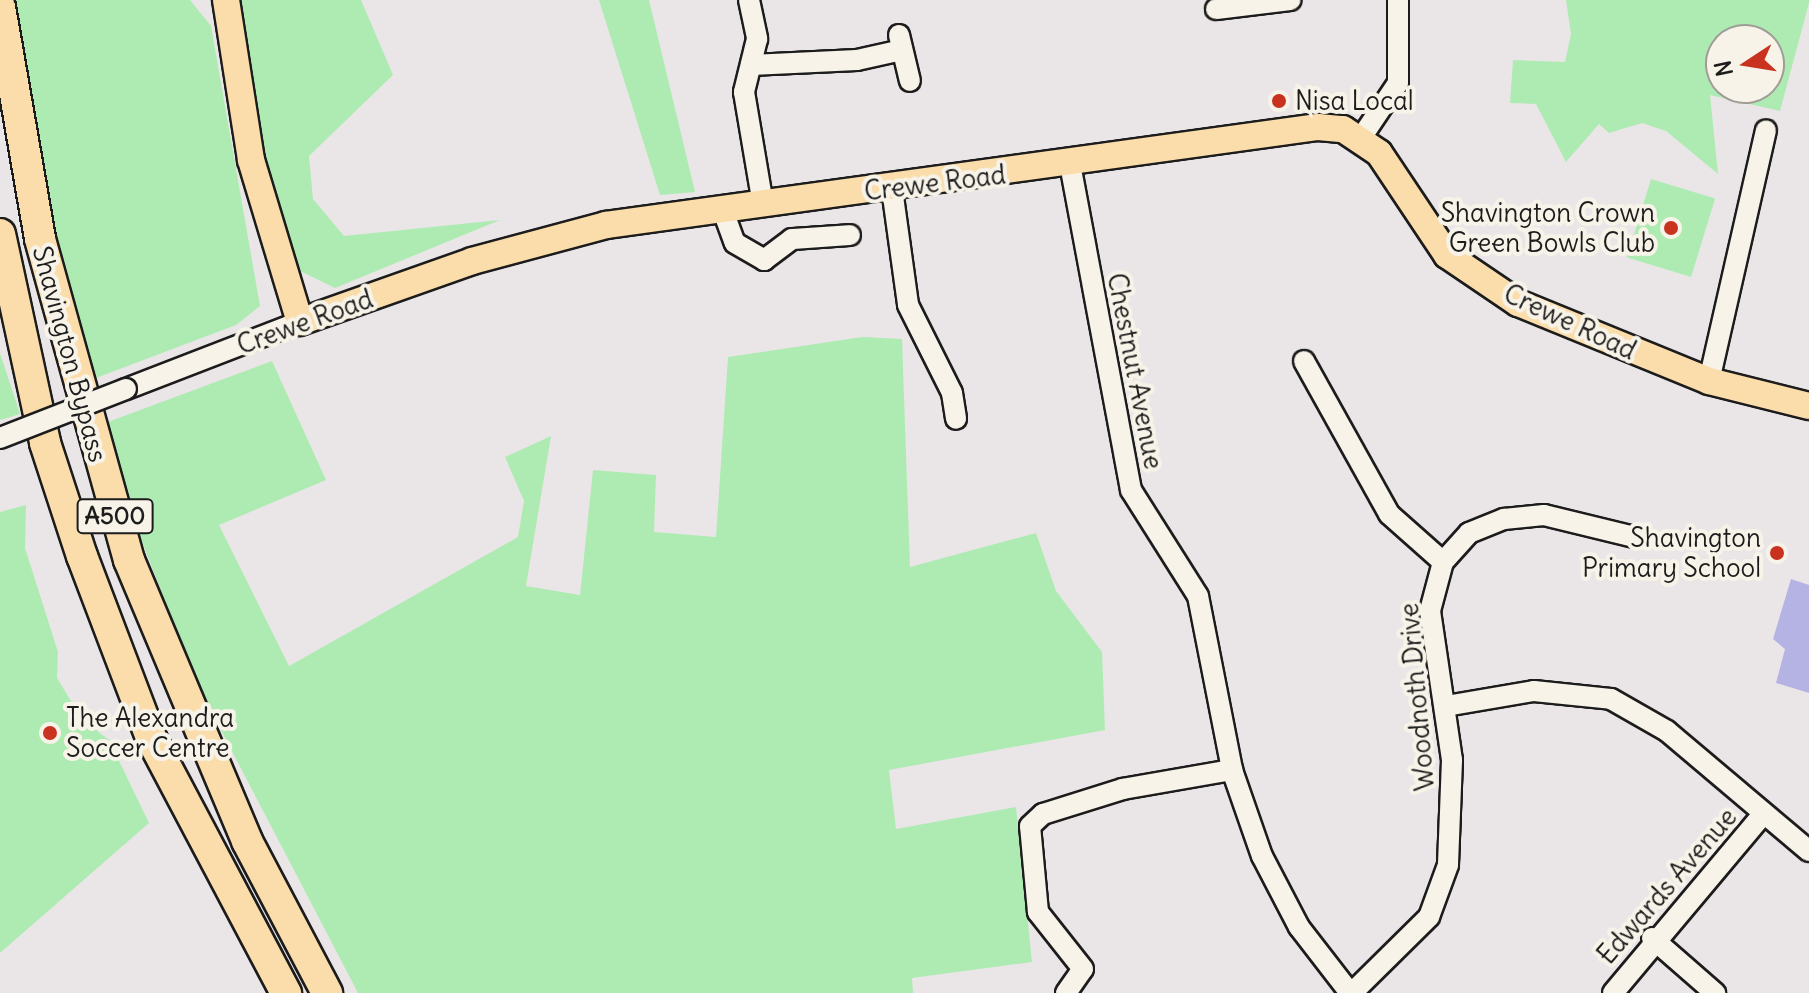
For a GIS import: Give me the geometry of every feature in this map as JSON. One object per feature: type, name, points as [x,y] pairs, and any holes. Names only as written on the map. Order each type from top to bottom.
[{"type":"highway","name":"Shavington Bypass","points":[[0,7],[40,239],[129,560],[240,827],[327,993]]},
{"type":"highway","name":"Shavington Bypass","points":[[0,234],[45,443],[82,556],[151,738],[286,993]]},
{"type":"main road","points":[[226,0],[251,160],[300,322]]},
{"type":"main road","name":"Crewe Road","points":[[300,322],[552,237],[722,208],[892,189],[1318,127],[1361,138],[1447,255],[1518,303],[1709,381],[1809,406]]},
{"type":"street","points":[[749,0],[757,39],[744,92],[763,204]]},
{"type":"street","points":[[1216,9],[1290,0]]},
{"type":"street","points":[[1361,138],[1398,83],[1398,0]]},
{"type":"street","points":[[751,65],[857,60],[901,43],[910,81]]},
{"type":"street","points":[[1709,381],[1763,201],[1766,130]]},
{"type":"street","name":"Chestnut Avenue","points":[[1070,164],[1128,478],[1198,596],[1232,770],[1243,805],[1284,902],[1351,993]]},
{"type":"street","points":[[892,189],[908,305],[952,393],[956,419]]},
{"type":"street","points":[[722,208],[735,243],[764,260],[792,239],[850,235]]},
{"type":"street","name":"Crewe Road","points":[[0,438],[300,322]]},
{"type":"street","points":[[1304,361],[1389,514],[1443,562],[1469,533],[1504,519],[1544,515],[1634,537]]},
{"type":"street","name":"Woodnoth Drive","points":[[1351,993],[1429,917],[1448,865],[1446,706],[1430,611],[1443,562]]},
{"type":"street","points":[[1446,706],[1534,691],[1611,699],[1667,731],[1809,851]]},
{"type":"street","points":[[1066,993],[1083,969],[1038,912],[1030,826],[1043,814],[1123,789],[1232,770]]},
{"type":"street","name":"Edwards Avenue","points":[[1613,993],[1652,938],[1763,814]]},
{"type":"street","points":[[1652,938],[1715,993]]},
{"type":"green space","points":[[11,0],[190,0],[211,26],[260,306],[236,325],[88,381],[19,72]]},
{"type":"green space","points":[[238,0],[361,0],[393,75],[309,156],[313,199],[344,236],[500,220],[335,288],[298,270],[258,139]]},
{"type":"green space","points":[[599,0],[649,0],[695,192],[660,195]]},
{"type":"green space","points":[[1566,0],[1809,0],[1785,92],[1785,24],[1705,24],[1705,104],[1711,104],[1718,174],[1666,131],[1642,123],[1609,133],[1599,124],[1566,162],[1536,104],[1510,103],[1513,60],[1565,62],[1571,34]]},
{"type":"green space","points":[[1749,104],[1782,104],[1780,111]]},
{"type":"green space","name":"Shavington Crown Green Bowls Club","points":[[1651,179],[1715,199],[1691,277],[1627,257]]},
{"type":"green space","points":[[862,337],[902,339],[910,567],[1036,533],[1056,591],[1102,652],[1105,730],[889,770],[896,829],[1016,807],[1032,962],[912,978],[913,993],[358,993],[198,686],[97,426],[272,361],[326,480],[219,525],[289,666],[518,537],[524,501],[505,457],[551,436],[526,586],[580,595],[593,470],[656,475],[654,532],[716,537],[728,357]]},
{"type":"green space","points":[[0,353],[20,414],[0,420]]},
{"type":"green space","name":"The Alexandra Soccer Centre","points":[[26,505],[25,548],[58,652],[57,678],[82,719],[109,740],[149,823],[0,953],[0,512]]},
{"type":"building","points":[[1791,579],[1809,585],[1809,693],[1776,683],[1785,649],[1773,639]]},
{"type":"place","name":"Nisa Local","points":[[1279,101]]},
{"type":"place","name":"Shavington Crown Green Bowls Club","points":[[1671,228]]},
{"type":"place","name":"Shavington Primary School","points":[[1777,553]]},
{"type":"place","name":"The Alexandra Soccer Centre","points":[[50,733]]}]
